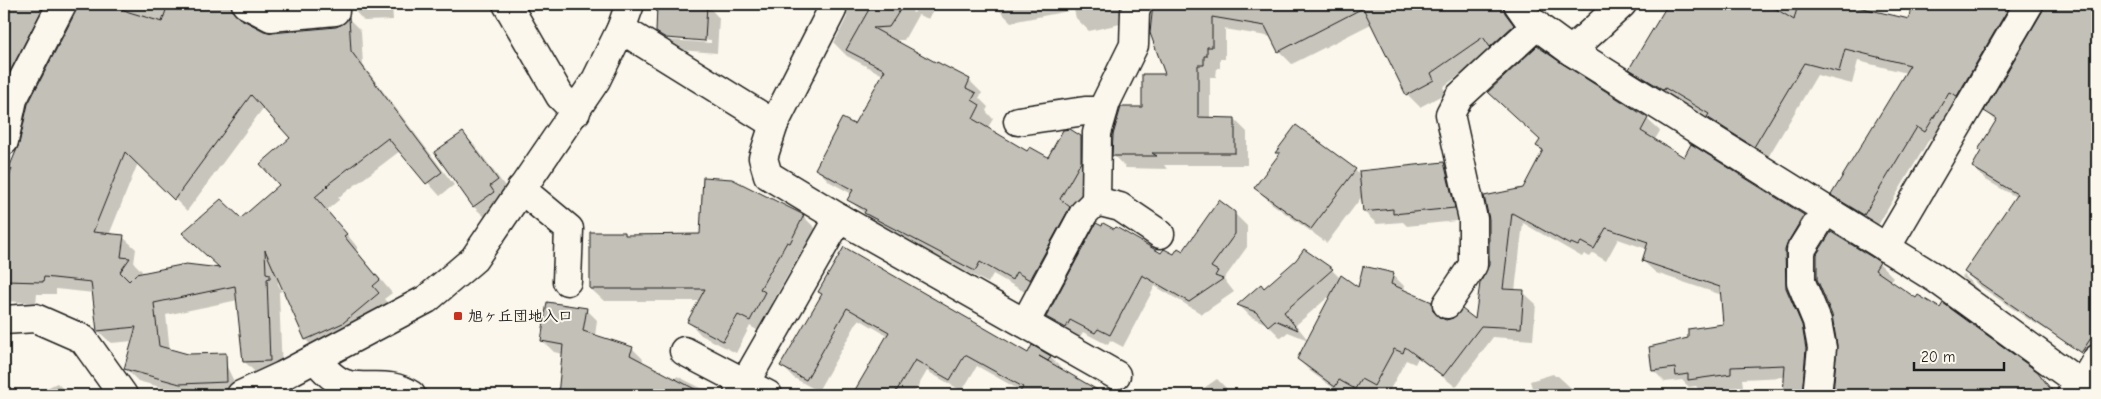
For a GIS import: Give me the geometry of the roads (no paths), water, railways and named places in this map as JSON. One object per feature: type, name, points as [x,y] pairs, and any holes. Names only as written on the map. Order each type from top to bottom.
[{"type":"street","points":[[4,141],[13,99],[61,4]]},
{"type":"street","points":[[246,4],[271,17],[335,11]]},
{"type":"street","points":[[507,4],[560,96],[576,112]]},
{"type":"street","points":[[831,4],[832,10],[774,124],[763,158],[768,176],[1116,375]]},
{"type":"street","points":[[1025,323],[1084,214],[1096,201],[1097,133],[1106,102],[1134,45],[1135,12],[1138,4]]},
{"type":"street","points":[[1518,4],[1530,21],[1571,51],[1935,278],[2083,392],[2097,359]]},
{"type":"street","points":[[1571,51],[1622,4]]},
{"type":"street","points":[[1886,248],[2029,4]]},
{"type":"street","points":[[241,395],[285,386],[315,359],[427,299],[474,259],[596,80],[625,16],[774,124]]},
{"type":"street","points":[[1447,304],[1473,265],[1473,220],[1450,114],[1459,96],[1537,25]]},
{"type":"street","points":[[1018,120],[1085,110],[1103,111]]},
{"type":"street","points":[[521,189],[570,229],[567,281]]},
{"type":"street","points":[[1096,201],[1120,207],[1160,234]]},
{"type":"street","points":[[1817,395],[1822,348],[1817,321],[1801,282],[1801,250],[1826,210]]},
{"type":"street","points":[[684,351],[750,391],[839,218]]},
{"type":"street","points":[[4,320],[35,318],[83,339],[123,395]]},
{"type":"street","points":[[315,359],[328,373],[347,385],[400,388],[411,395]]},
{"type":"place","name":"旭ヶ丘団地入口","points":[[458,316]]}]
